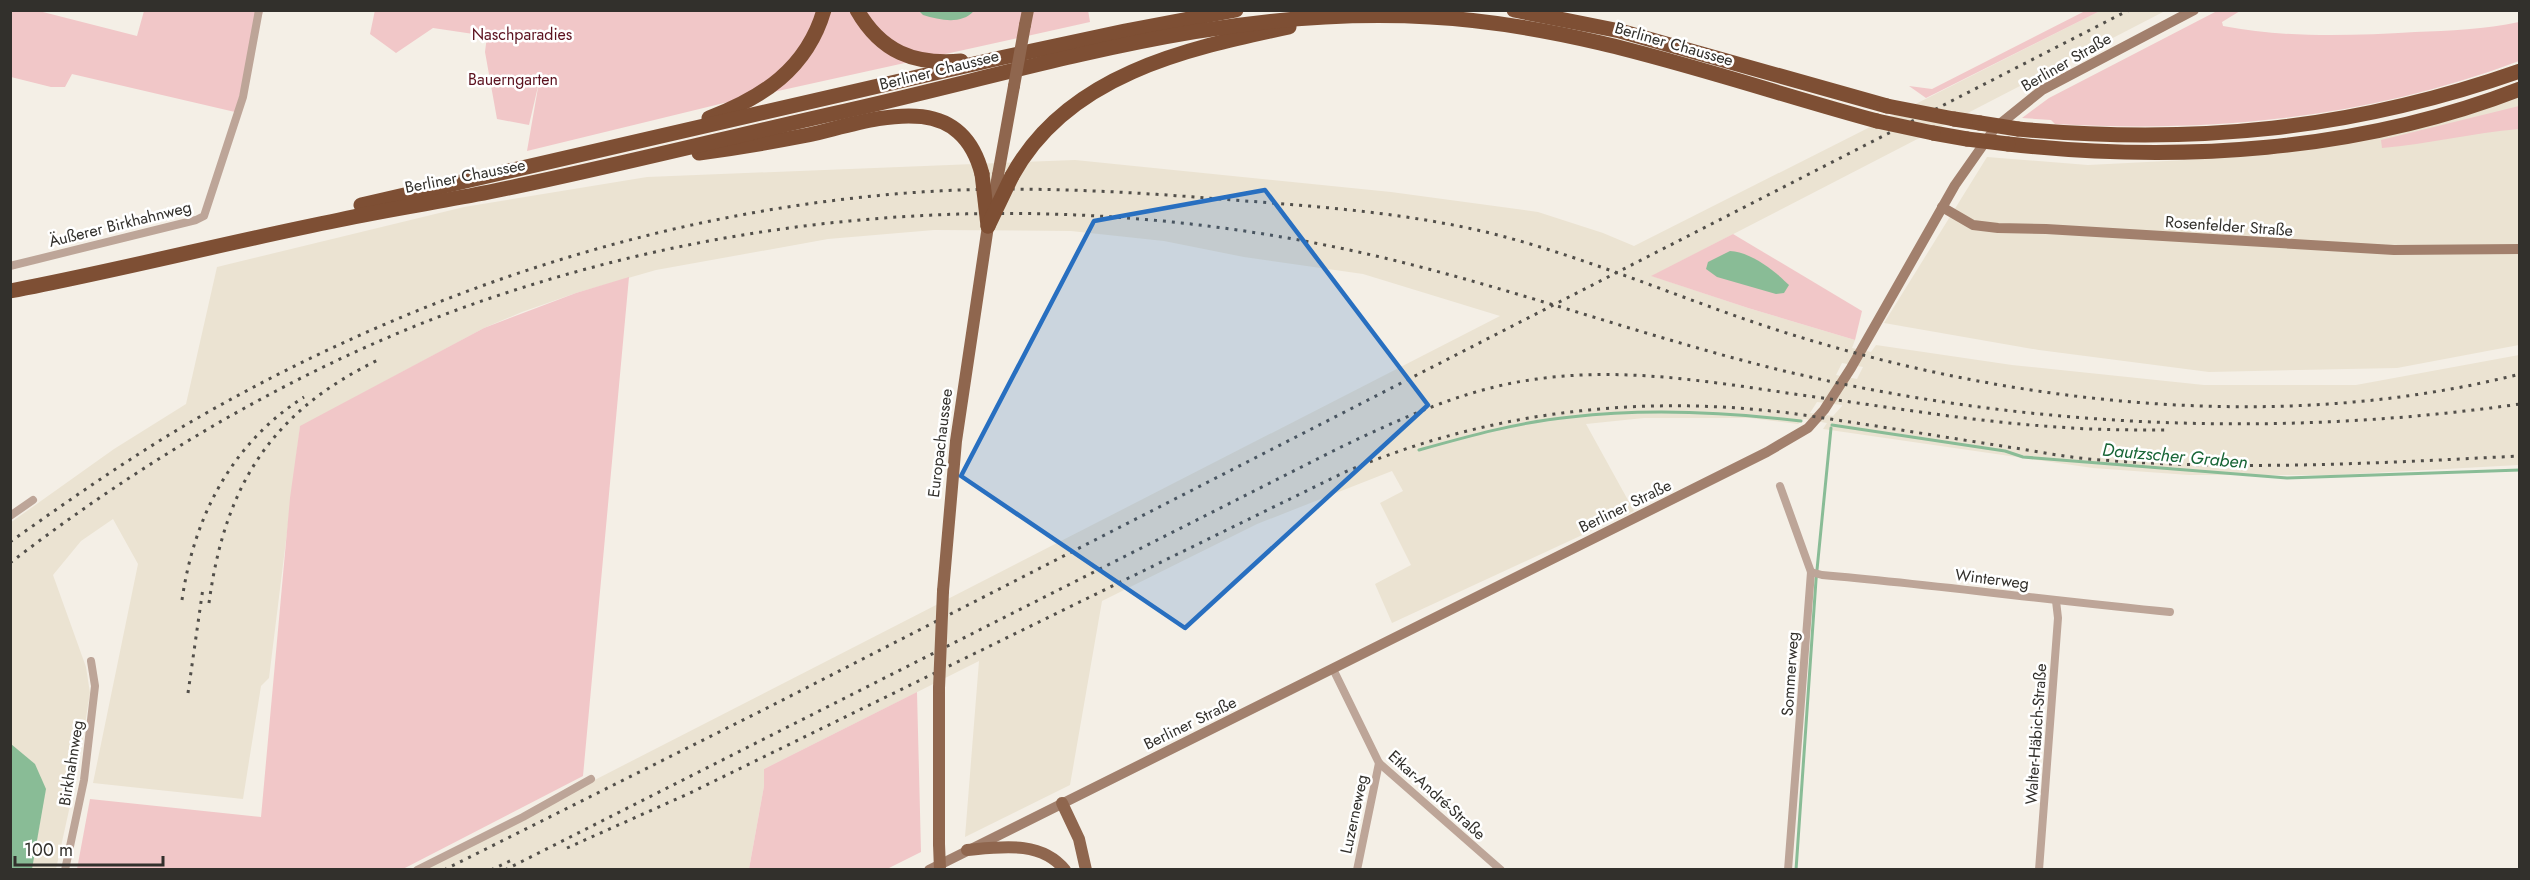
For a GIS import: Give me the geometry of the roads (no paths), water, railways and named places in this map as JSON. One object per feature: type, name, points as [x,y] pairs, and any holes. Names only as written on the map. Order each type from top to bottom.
[{"type":"highway","points":[[656,138],[752,100],[781,80],[803,53],[824,10]]},
{"type":"highway","points":[[857,10],[869,30],[887,46],[906,56],[929,62],[1000,58]]},
{"type":"highway","name":"Berliner Chaussee","points":[[10,283],[1000,58],[1236,10]]},
{"type":"highway","name":"Berliner Chaussee","points":[[1514,10],[1620,32],[1887,106],[2018,129],[2110,135],[2176,136],[2276,129],[2388,110],[2470,88],[2520,71]]},
{"type":"highway","points":[[988,226],[1005,175],[1039,136],[1069,107],[1130,72],[1178,53],[1339,16]]},
{"type":"highway","name":"Berliner Chaussee","points":[[10,291],[337,220],[490,191],[1180,32],[1264,21],[1339,16],[1438,17],[1538,29],[1650,56],[1877,121],[1934,133],[2008,144],[2146,154],[2268,147],[2378,129],[2473,105],[2520,89]]},
{"type":"highway","points":[[636,158],[734,148],[906,114],[929,117],[948,123],[965,137],[977,156],[982,174],[988,226]]},
{"type":"main road","points":[[1005,175],[1014,86],[1028,10]]},
{"type":"main road","name":"Europachaussee","points":[[940,870],[939,688],[943,591],[956,441],[988,226]]},
{"type":"main road","points":[[1062,803],[1079,840],[1086,870]]},
{"type":"main road","points":[[967,850],[1005,846],[1028,848],[1043,852],[1065,870]]},
{"type":"street","name":"Äußerer Birkhahnweg","points":[[10,266],[185,223],[204,216],[243,97],[259,10]]},
{"type":"street","name":"Berliner Straße","points":[[929,870],[1767,452],[1808,428],[1824,410],[1851,368],[1942,207],[1986,138],[2031,97],[2194,10]]},
{"type":"street","name":"Rosenfelder Straße","points":[[1942,207],[1968,223],[1998,228],[2382,250],[2520,249]]},
{"type":"street","name":"Sommerweg","points":[[1780,486],[1816,573],[1788,870]]},
{"type":"street","points":[[10,516],[33,500]]},
{"type":"street","name":"Winterweg","points":[[1816,573],[2170,612]]},
{"type":"street","name":"Walter-Häbich-Straße","points":[[2039,870],[2058,618],[2056,601]]},
{"type":"street","name":"Birkhahnweg","points":[[65,870],[84,780],[95,686],[91,661]]},
{"type":"street","name":"Etkar-André-Straße","points":[[1333,669],[1379,763],[1501,870]]},
{"type":"street","name":"Luzerneweg","points":[[1357,870],[1379,763]]},
{"type":"street","points":[[417,870],[523,817],[591,778]]},
{"type":"waterway","points":[[1419,450],[1513,426],[1600,414],[1686,412],[1801,421]]},
{"type":"waterway","name":"Dautzscher Graben","points":[[1832,425],[2005,451],[2023,457],[2287,478],[2520,470]]},
{"type":"waterway","points":[[1796,870],[1816,580],[1831,428]]},
{"type":"railway","points":[[444,870],[769,707],[2129,10]]},
{"type":"railway","points":[[10,542],[132,458],[208,412],[295,366],[384,324],[476,288],[570,257],[665,231],[762,211],[860,197],[958,190],[1056,190],[1187,196],[1358,211],[1460,226],[1570,256],[1756,323],[1880,360],[1970,379],[2062,394],[2154,404],[2247,407],[2339,403],[2431,392],[2520,374]]},
{"type":"railway","points":[[10,563],[119,485],[234,414],[355,352],[417,325],[479,302],[581,270],[685,246],[790,228],[896,217],[1002,213],[1108,217],[1214,227],[1320,244],[1435,271],[1776,369],[1867,389],[1960,404],[2053,415],[2146,422],[2240,424],[2334,422],[2427,415],[2520,404]]},
{"type":"railway","points":[[209,603],[227,522],[242,487],[260,456],[283,428],[310,402],[342,380],[380,359]]},
{"type":"railway","points":[[505,870],[1341,447],[1436,405],[1486,389],[1537,379],[1572,376],[1607,374],[1676,378],[1997,422],[2085,429],[2166,430]]},
{"type":"railway","points":[[182,600],[196,539],[220,484],[256,436],[304,397]]},
{"type":"railway","points":[[567,848],[690,793],[1345,472],[1398,451],[1508,422],[1619,407],[1676,406],[1789,413],[2102,460],[2207,465],[2311,465],[2520,456]]},
{"type":"railway","points":[[188,693],[203,588]]},
{"type":"railway","points":[[491,870],[512,860]]},
{"type":"park label","name":"Naschparadies","points":[[522,34]]},
{"type":"park label","name":"Bauerngarten","points":[[513,79]]}]
